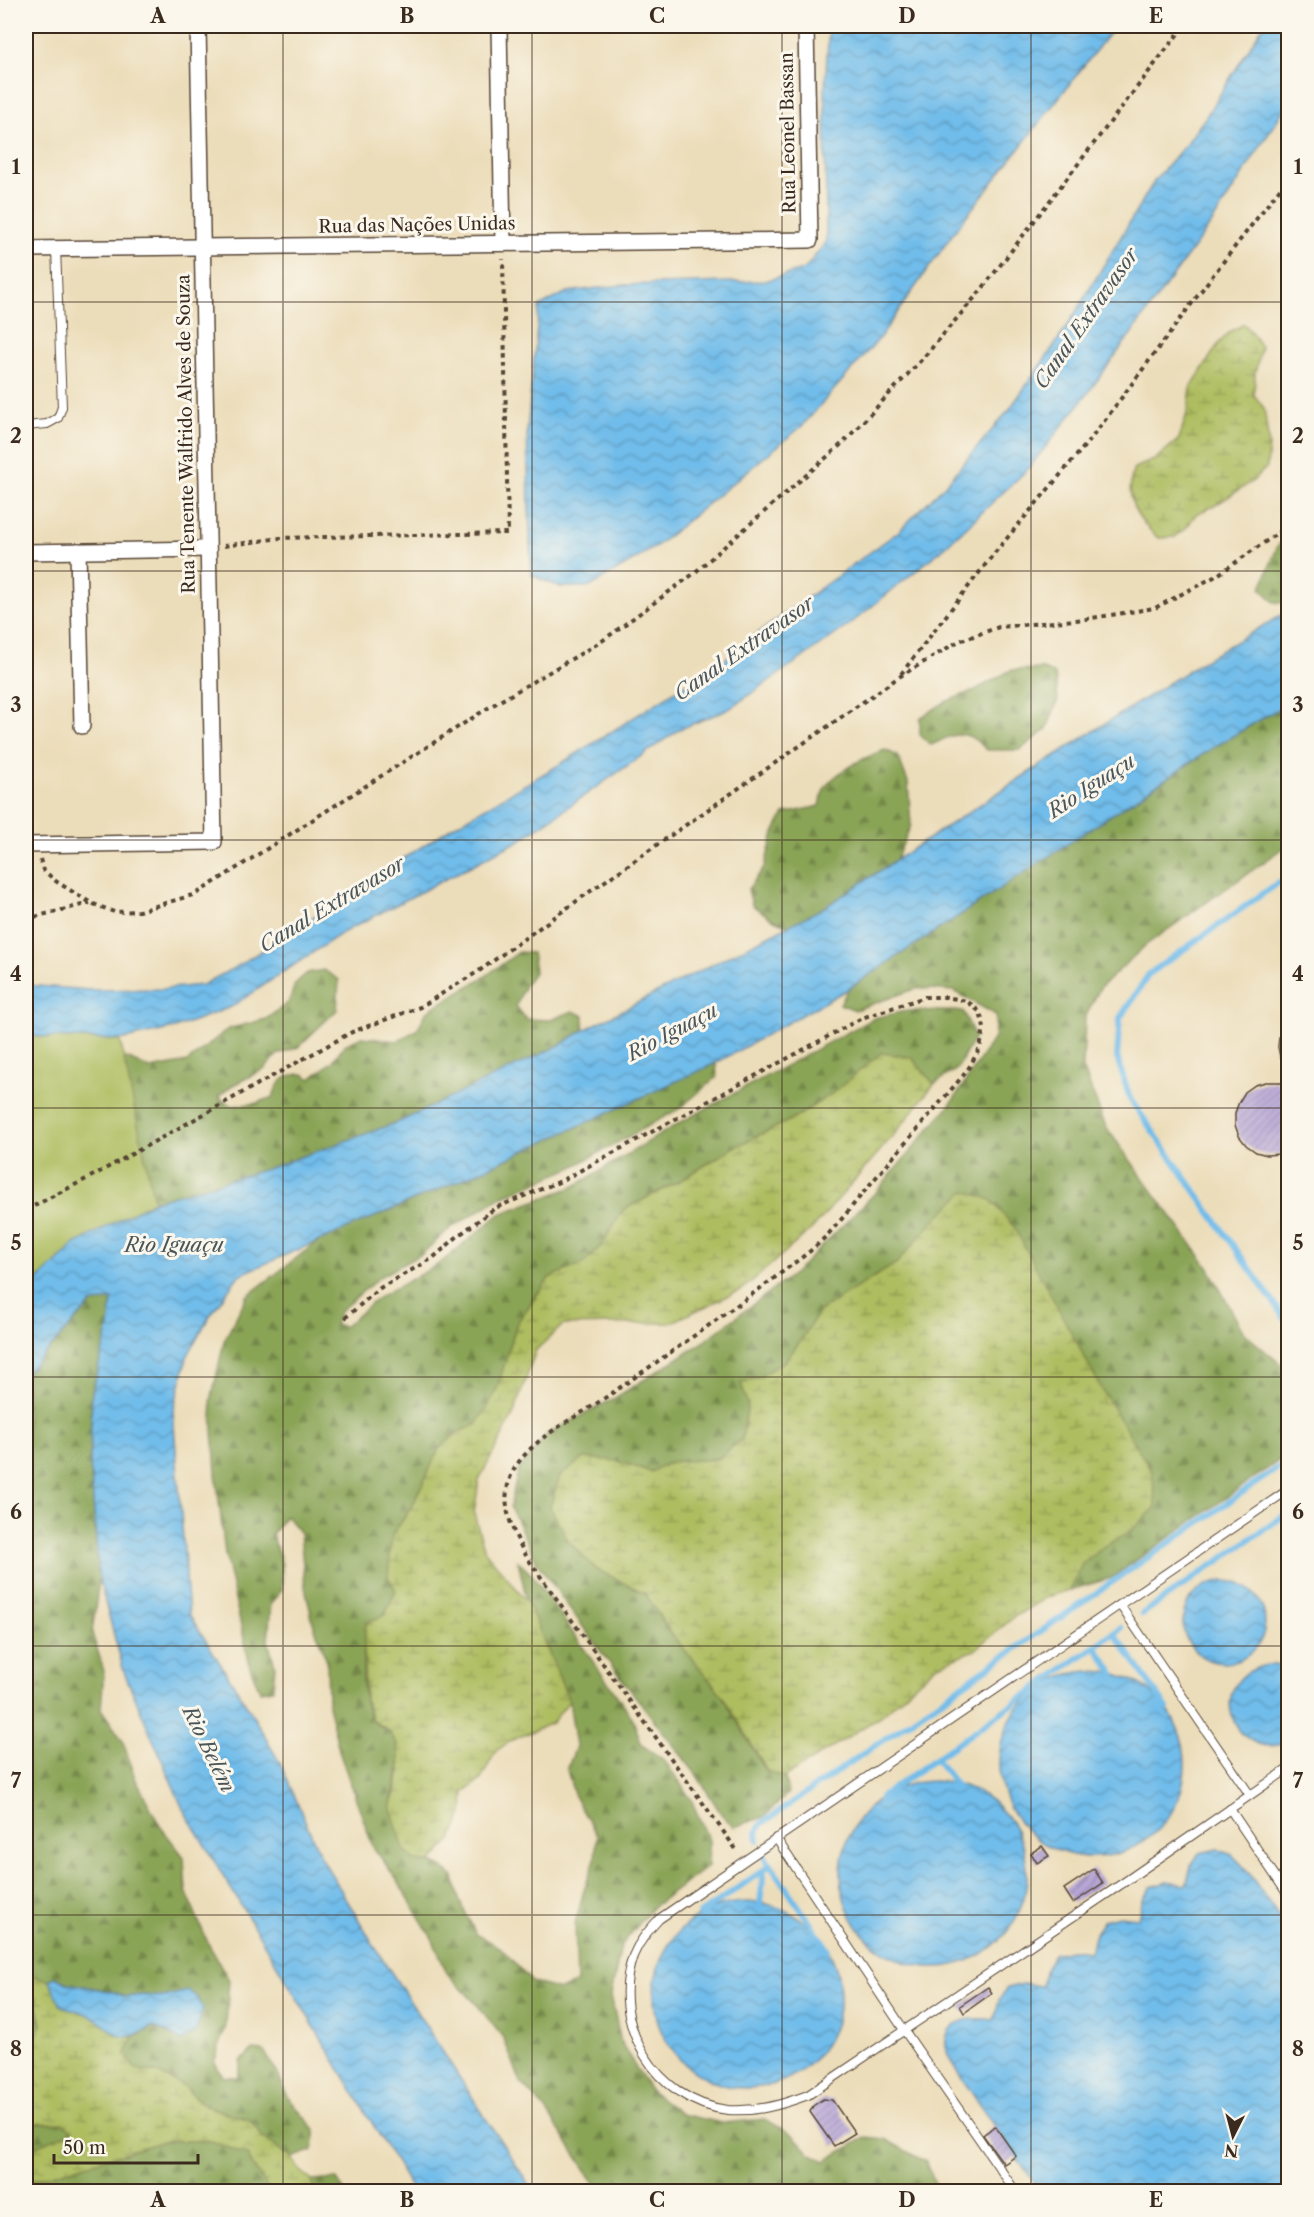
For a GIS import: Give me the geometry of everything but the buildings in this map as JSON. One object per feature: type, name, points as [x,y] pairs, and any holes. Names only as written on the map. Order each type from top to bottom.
[{"type":"street","name":"Rua Tenente Walfrido Alves de Souza","points":[[30,845],[214,842],[198,26]]},
{"type":"street","points":[[498,26],[503,243]]},
{"type":"street","name":"Rua Leonel Bassan","points":[[806,26],[810,240]]},
{"type":"street","name":"Rua das Nações Unidas","points":[[26,249],[810,240]]},
{"type":"street","points":[[26,552],[208,549]]},
{"type":"street","points":[[78,551],[81,726]]},
{"type":"lane","points":[[26,426],[47,424],[58,418],[62,407],[56,248]]},
{"type":"lane","points":[[1288,1490],[659,1918],[633,1955],[628,1978],[627,2005],[632,2031],[644,2056],[657,2074],[678,2091],[700,2103],[726,2109],[752,2111],[780,2105],[808,2094],[1126,1881],[1288,1769]]},
{"type":"lane","points":[[1120,1605],[1250,1795]]},
{"type":"lane","points":[[1230,1809],[1288,1894]]},
{"type":"lane","points":[[776,1838],[1016,2192]]},
{"type":"path","points":[[30,845],[44,870],[57,882],[91,903],[114,912],[139,911],[196,894],[488,708],[602,640],[692,575],[844,442],[924,357],[982,290],[1184,26]]},
{"type":"path","points":[[898,677],[993,556],[1093,436],[1288,178]]},
{"type":"path","points":[[208,549],[280,538],[508,533],[503,243]]},
{"type":"path","points":[[26,1210],[94,1175],[352,1032],[420,1007],[480,971],[898,677],[959,641],[999,627],[1086,620],[1155,608],[1216,576],[1288,526]]},
{"type":"path","points":[[26,919],[91,903]]},
{"type":"path","points":[[345,1318],[380,1288],[432,1258],[495,1208],[561,1181],[862,1018],[925,997],[946,997],[967,1001],[980,1012],[984,1028],[980,1048],[967,1071],[845,1214],[808,1253],[600,1401],[555,1428],[532,1448],[516,1467],[507,1487],[506,1509],[513,1534],[528,1559],[744,1860]]},
{"type":"green space","points":[[1244,324],[1261,347],[1255,374],[1254,395],[1264,408],[1269,445],[1267,467],[1253,481],[1214,506],[1196,514],[1187,527],[1175,537],[1158,538],[1143,523],[1134,507],[1130,489],[1134,468],[1154,460],[1179,439],[1188,410],[1191,387],[1219,343],[1231,331]]},
{"type":"green space","points":[[1288,538],[1288,604],[1274,602],[1261,588],[1278,545]]},
{"type":"green space","points":[[1043,669],[1055,674],[1058,700],[1047,729],[1020,750],[987,750],[972,738],[960,734],[931,745],[920,735],[920,718],[945,702],[975,690],[1011,670]]},
{"type":"green space","points":[[1288,703],[1288,845],[1146,945],[1100,988],[1085,1018],[1083,1068],[1106,1127],[1208,1267],[1244,1333],[1288,1370],[1288,1454],[1111,1578],[1070,1590],[1082,1564],[1103,1547],[1131,1531],[1152,1472],[1105,1395],[931,1224],[897,1263],[819,1311],[785,1361],[760,1377],[741,1383],[748,1405],[742,1439],[718,1459],[671,1462],[652,1472],[617,1461],[596,1569],[645,1593],[670,1632],[722,1695],[766,1771],[785,1777],[788,1793],[764,1817],[734,1827],[722,1815],[696,1774],[604,1656],[538,1564],[510,1507],[518,1471],[547,1434],[615,1398],[699,1345],[795,1273],[877,1191],[952,1102],[994,1038],[996,1015],[954,991],[918,988],[855,1010],[840,1004],[848,989],[1211,749]]},
{"type":"green space","points":[[885,750],[898,756],[908,782],[911,825],[896,860],[825,907],[789,926],[774,920],[752,905],[748,889],[764,868],[774,833],[784,814],[820,806],[823,792],[834,778],[869,756]]},
{"type":"green space","points":[[519,952],[532,953],[535,971],[525,985],[516,1006],[526,1019],[550,1020],[573,1011],[584,1016],[584,1030],[560,1045],[399,1122],[264,1170],[154,1201],[75,1244],[39,1279],[26,1298],[102,1052],[129,1059],[150,1069],[187,1062],[228,1029],[266,1019],[289,1002],[295,984],[307,973],[324,970],[339,980],[337,1010],[298,1047],[277,1055],[265,1069],[233,1085],[218,1097],[233,1106],[257,1103],[273,1097],[281,1082],[288,1077],[304,1074],[310,1079],[333,1061],[344,1045],[362,1037],[397,1041],[417,1030],[427,1011],[484,977]]},
{"type":"green space","points":[[905,1011],[963,1011],[975,1037],[957,1069],[934,1084],[911,1057],[833,1093],[795,1118],[733,1148],[678,1182],[623,1210],[601,1246],[584,1263],[549,1278],[517,1323],[496,1392],[476,1425],[457,1433],[439,1449],[412,1507],[392,1535],[396,1590],[385,1615],[366,1623],[364,1698],[371,1718],[394,1738],[398,1748],[399,1763],[391,1806],[415,1861],[431,1862],[442,1867],[454,1877],[459,1899],[476,1934],[500,1947],[532,1982],[560,1990],[577,1983],[575,1924],[595,1859],[597,1835],[575,1798],[567,1770],[576,1746],[569,1701],[527,1601],[518,1561],[533,1576],[632,1717],[642,1745],[664,1760],[691,1799],[709,1841],[708,1866],[652,1908],[621,1946],[611,1995],[621,2043],[649,2089],[681,2114],[722,2123],[765,2119],[793,2135],[810,2153],[825,2161],[866,2137],[885,2139],[926,2162],[938,2191],[600,2191],[545,2109],[521,2083],[504,2039],[479,2007],[447,1973],[432,1938],[397,1880],[373,1847],[340,1754],[328,1705],[327,1661],[313,1623],[305,1587],[300,1533],[286,1516],[272,1534],[282,1564],[282,1589],[271,1603],[268,1641],[275,1665],[273,1689],[260,1691],[251,1670],[225,1555],[216,1474],[211,1401],[224,1341],[247,1296],[320,1240],[463,1179],[716,1063],[717,1077],[679,1109],[573,1167],[501,1197],[451,1228],[422,1254],[381,1276],[340,1311],[335,1325],[345,1326],[379,1297],[439,1264],[500,1214],[575,1186],[681,1122],[874,1018]]},
{"type":"green space","points":[[26,1036],[120,1040],[154,1201],[75,1244],[39,1279],[26,1298]]},
{"type":"green space","points":[[881,1053],[911,1057],[934,1084],[816,1225],[743,1289],[670,1323],[563,1325],[536,1350],[513,1416],[479,1480],[474,1514],[485,1551],[527,1601],[569,1701],[552,1723],[512,1740],[496,1751],[480,1781],[464,1792],[463,1813],[452,1839],[431,1862],[415,1861],[404,1849],[391,1809],[400,1771],[398,1746],[389,1731],[372,1720],[365,1700],[364,1644],[366,1623],[385,1615],[396,1590],[388,1577],[392,1535],[412,1507],[439,1449],[457,1433],[476,1425],[496,1392],[517,1323],[549,1278],[584,1263],[601,1246],[623,1210],[678,1182],[733,1148],[795,1118],[833,1093]]},
{"type":"green space","points":[[965,1191],[991,1200],[1014,1227],[1105,1395],[1152,1472],[1156,1507],[1131,1531],[1103,1547],[1082,1564],[1070,1590],[1047,1597],[1014,1617],[975,1650],[936,1666],[881,1716],[785,1777],[767,1771],[722,1695],[670,1632],[645,1593],[596,1569],[569,1542],[550,1507],[560,1476],[584,1458],[617,1461],[651,1472],[671,1462],[718,1459],[742,1439],[748,1405],[741,1383],[760,1377],[785,1361],[819,1311],[897,1263],[931,1224]]},
{"type":"green space","points":[[112,1299],[109,1327],[92,1392],[90,1461],[99,1579],[92,1633],[104,1671],[101,1709],[123,1741],[135,1778],[160,1826],[184,1857],[186,1891],[208,1943],[229,1980],[226,2026],[214,2063],[224,2077],[238,2077],[241,2061],[252,2050],[264,2051],[277,2072],[288,2097],[316,2131],[312,2151],[292,2158],[263,2138],[250,2120],[205,2106],[183,2086],[159,2074],[136,2069],[125,2054],[134,2037],[153,2027],[181,2041],[188,1991],[163,1997],[142,1995],[126,1997],[114,1992],[67,1983],[55,1977],[49,1980],[26,1974],[26,1373],[91,1304]]},
{"type":"green space","points":[[26,1974],[49,1980],[61,2006],[88,2014],[106,2025],[116,2035],[134,2037],[125,2054],[136,2069],[159,2074],[183,2086],[205,2106],[250,2120],[263,2138],[292,2158],[300,2171],[312,2181],[313,2191],[269,2191],[247,2155],[212,2141],[164,2141],[26,2182],[26,2150],[73,2131],[63,2123],[26,2124],[26,2042],[35,2038],[42,2025],[36,1999],[26,1991]]},
{"type":"green space","points":[[26,1991],[36,1999],[42,2025],[35,2038],[26,2042]]},
{"type":"green space","points":[[63,2123],[74,2131],[26,2150],[26,2124]]},
{"type":"green space","points":[[164,2141],[212,2141],[247,2155],[269,2191],[26,2192],[26,2182]]},
{"type":"green space","points":[[337,2179],[344,2191],[313,2191],[312,2181]]},
{"type":"water","points":[[829,26],[1115,26],[957,228],[878,340],[802,426],[654,548],[590,587],[560,587],[531,575],[527,430],[539,307],[567,292],[623,285],[765,281],[805,269],[826,242],[825,87]]},
{"type":"water","name":"Canal Extravasor","points":[[1263,26],[1288,26],[1288,103],[1213,221],[1088,393],[1029,468],[944,548],[849,625],[729,709],[680,729],[522,839],[344,932],[231,1007],[175,1028],[120,1040],[26,1036],[26,985],[90,990],[162,989],[202,985],[236,967],[452,827],[562,763],[723,661],[898,532],[944,486],[1009,410],[1065,330],[1155,180],[1187,143],[1207,115]]},
{"type":"water","points":[[1288,611],[1288,703],[1211,749],[848,989],[716,1063],[463,1179],[239,1275],[209,1317],[187,1357],[173,1412],[189,1614],[280,1763],[321,1857],[378,1952],[533,2191],[413,2191],[183,1809],[124,1672],[99,1579],[90,1461],[92,1392],[109,1327],[112,1299],[91,1304],[26,1373],[26,1298],[39,1279],[75,1244],[154,1201],[264,1170],[399,1122],[560,1045],[584,1030],[825,907],[1028,773],[1208,658]]},
{"type":"water","points":[[1224,1581],[1240,1584],[1253,1593],[1262,1606],[1265,1622],[1262,1638],[1253,1651],[1240,1660],[1224,1663],[1208,1660],[1195,1651],[1186,1638],[1183,1622],[1186,1606],[1195,1593],[1208,1584]]},
{"type":"water","points":[[1275,1664],[1288,1668],[1288,1742],[1268,1746],[1251,1740],[1239,1729],[1232,1714],[1231,1698],[1237,1682],[1252,1670]]},
{"type":"water","points":[[1092,1671],[1127,1678],[1158,1698],[1178,1729],[1185,1764],[1178,1799],[1158,1830],[1127,1850],[1092,1857],[1057,1850],[1026,1830],[1006,1799],[999,1764],[1006,1729],[1026,1698],[1057,1678]]},
{"type":"water","points":[[934,1781],[969,1788],[985,1797],[999,1809],[1011,1823],[1020,1839],[1027,1874],[1020,1909],[1011,1925],[999,1939],[985,1951],[969,1960],[934,1967],[899,1960],[883,1951],[869,1939],[857,1925],[848,1909],[841,1874],[848,1839],[857,1823],[869,1809],[883,1797],[899,1788]]},
{"type":"water","points":[[1218,1849],[1232,1855],[1246,1869],[1288,1930],[1288,2191],[1040,2191],[956,2070],[946,2048],[949,2031],[954,2025],[968,2020],[994,2020],[999,2000],[1007,1988],[1023,1984],[1042,1986],[1046,1967],[1054,1954],[1071,1950],[1090,1952],[1095,1933],[1104,1920],[1119,1916],[1138,1918],[1143,1899],[1151,1887],[1167,1882],[1186,1885],[1191,1866],[1199,1853]]},
{"type":"water","points":[[747,1902],[782,1909],[798,1918],[812,1930],[824,1944],[833,1960],[840,1995],[833,2030],[824,2046],[812,2060],[798,2072],[782,2081],[747,2088],[712,2081],[696,2072],[682,2060],[670,2046],[661,2030],[654,1995],[661,1960],[670,1944],[682,1930],[696,1918],[712,1909]]},
{"type":"water","points":[[55,1977],[67,1983],[114,1992],[126,1997],[142,1995],[163,1997],[188,1991],[197,1997],[203,2009],[195,2033],[181,2041],[153,2027],[123,2037],[89,2015],[61,2006],[49,1980]]},
{"type":"waterway","points":[[1288,876],[1149,974],[1120,1018],[1117,1057],[1130,1099],[1288,1323]]},
{"type":"waterway","points":[[758,1840],[757,1832],[761,1824],[1288,1461]]},
{"type":"waterway","points":[[1142,1614],[1288,1513]]},
{"type":"waterway","points":[[881,1797],[1121,1628]]},
{"type":"waterway","points":[[1114,1633],[1167,1708]]},
{"type":"waterway","points":[[1095,1646],[1114,1674]]},
{"type":"waterway","points":[[936,1759],[955,1784]]},
{"type":"waterway","points":[[764,1856],[828,1949]]},
{"type":"waterway","points":[[700,1914],[771,1865]]},
{"type":"waterway","points":[[760,1903],[764,1870]]},
{"type":"water label","name":"Rio Iguaçu","points":[[1091,786]]},
{"type":"water label","name":"Rio Iguaçu","points":[[672,1032]]},
{"type":"water label","name":"Rio Iguaçu","points":[[174,1245]]},
{"type":"water label","name":"Rio Belém","points":[[209,1749]]}]
